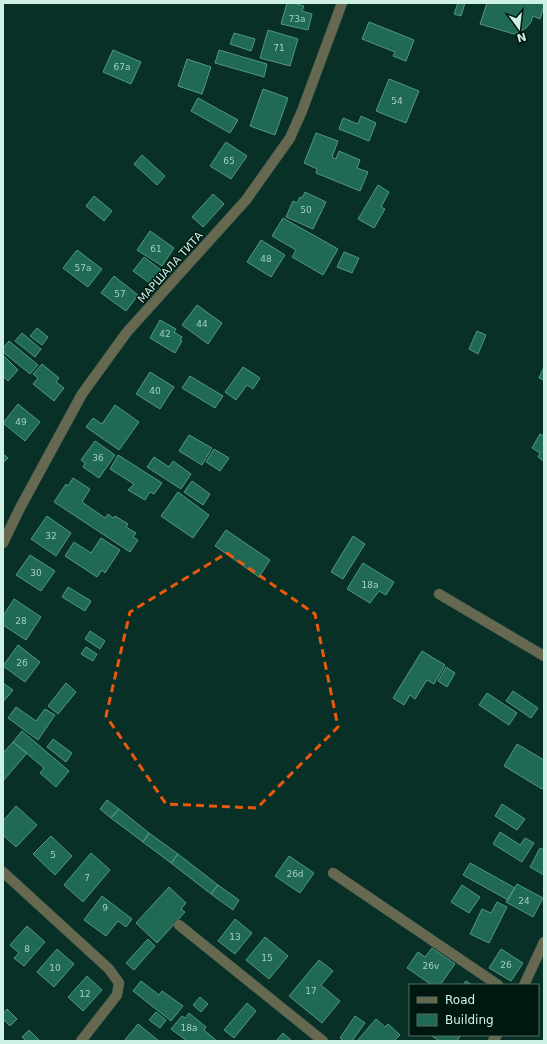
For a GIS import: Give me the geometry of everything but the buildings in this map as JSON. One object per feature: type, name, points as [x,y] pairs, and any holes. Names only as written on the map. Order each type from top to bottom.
[{"type":"street","name":"МАРШАЛА ТИТА","points":[[3,543],[31,487],[71,413],[86,389],[127,332],[246,200],[290,138],[302,111],[342,3]]},
{"type":"street","points":[[439,594],[544,656]]},
{"type":"street","points":[[3,872],[109,969],[119,983],[117,995],[81,1041]]},
{"type":"street","points":[[333,873],[497,984]]},
{"type":"street","points":[[179,925],[323,1041]]},
{"type":"street","points":[[524,984],[544,942]]},
{"type":"highlighted area","points":[[227,553],[315,614],[338,727],[257,808],[166,804],[106,716],[130,612]]}]
